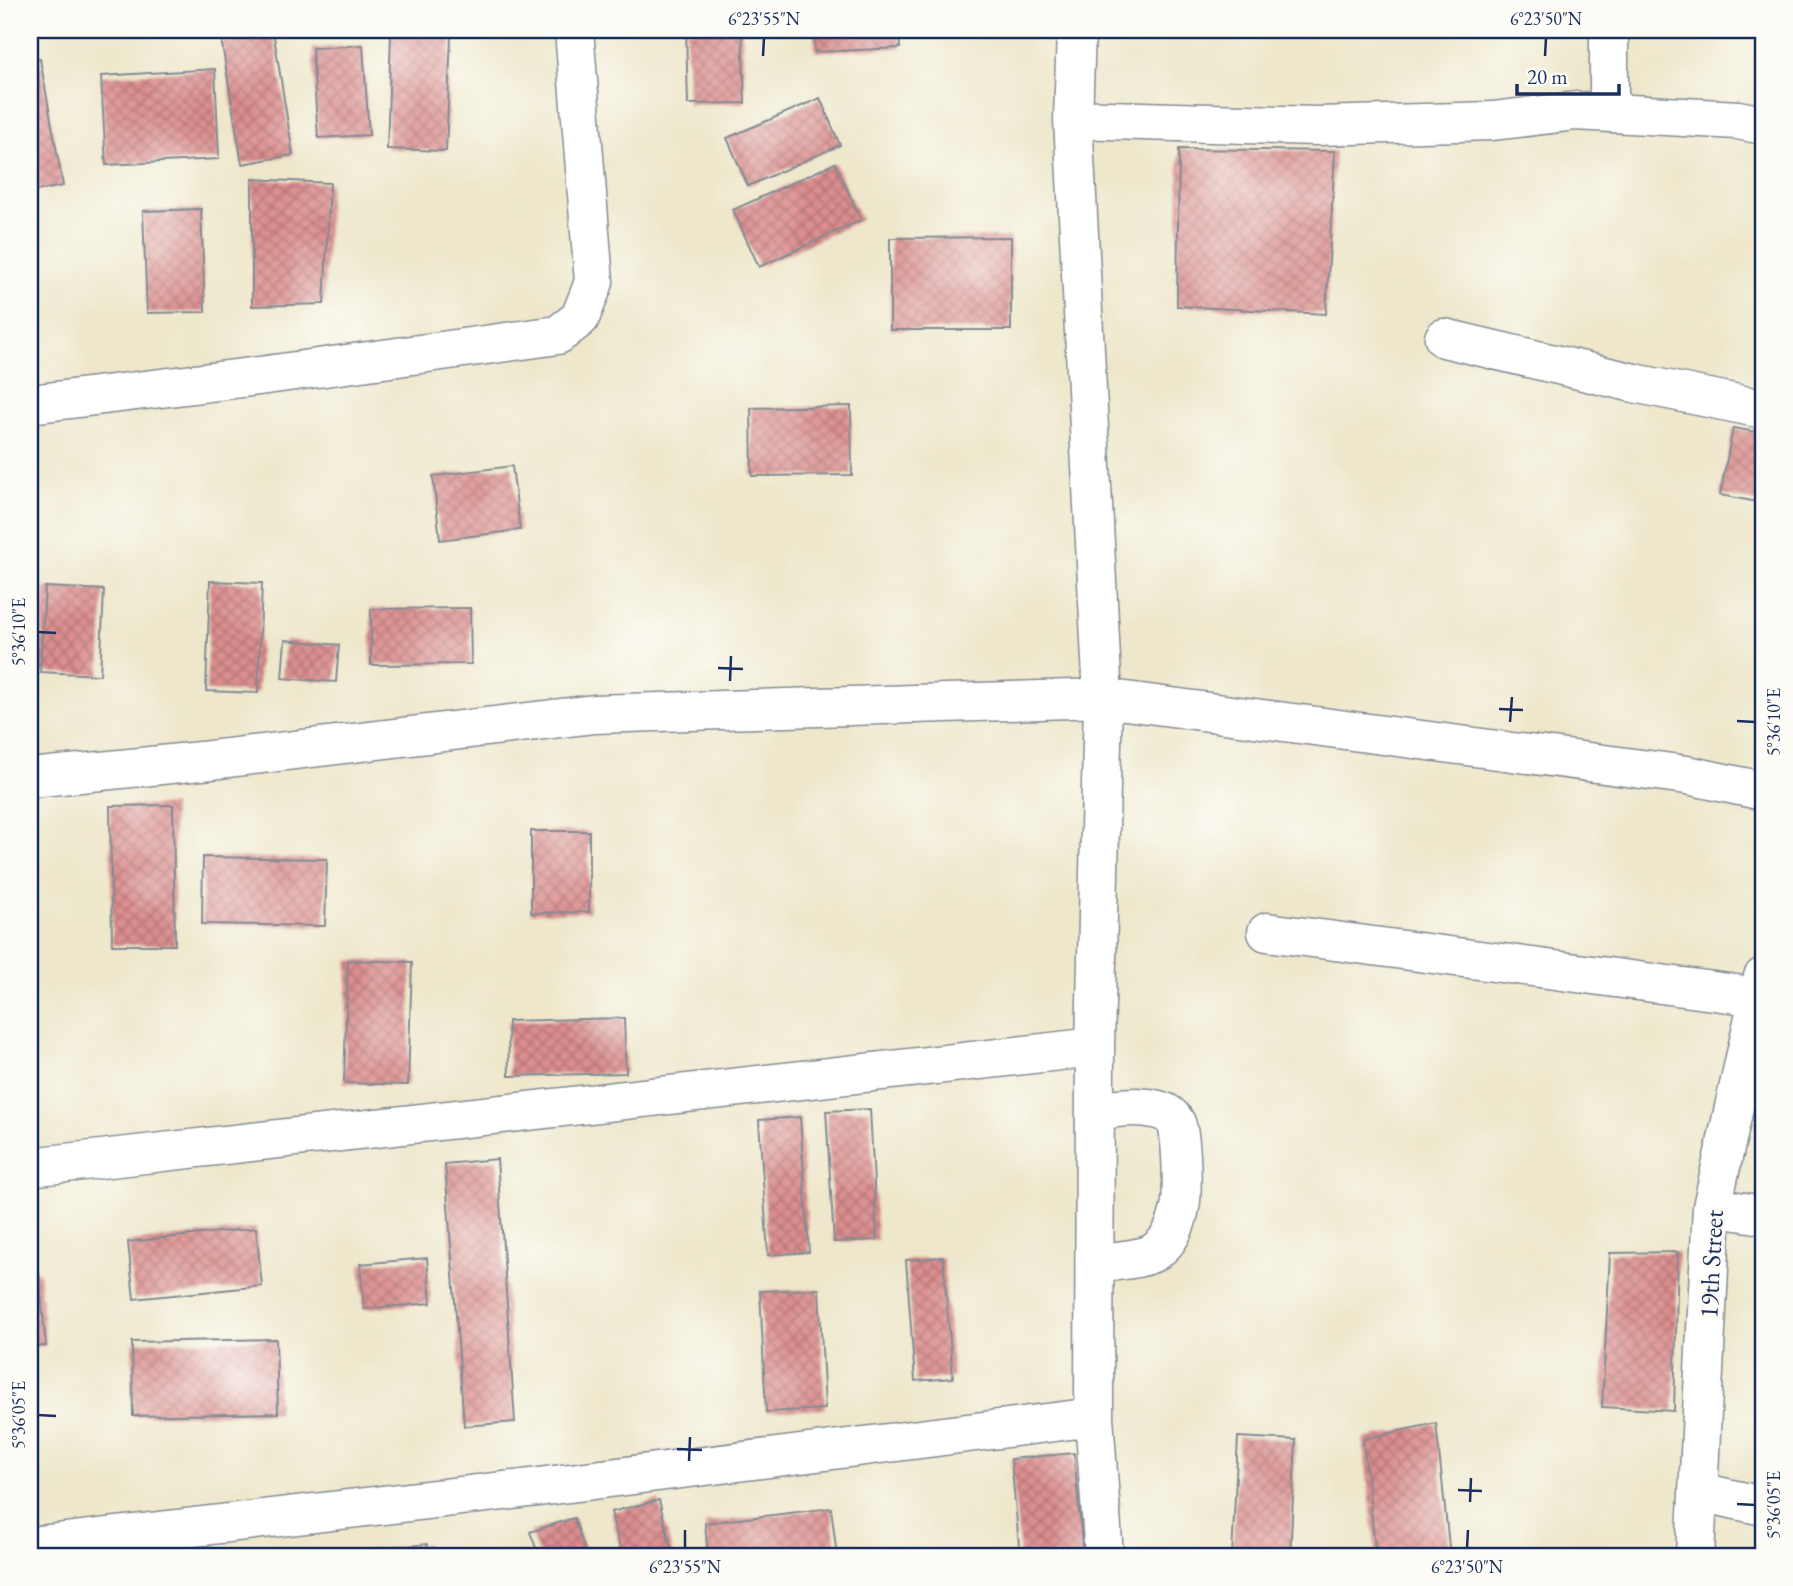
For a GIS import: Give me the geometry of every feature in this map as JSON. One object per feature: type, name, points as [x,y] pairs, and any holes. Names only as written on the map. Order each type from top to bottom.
[{"type":"street","points":[[30,404],[558,335],[580,318],[594,282],[574,30]]},
{"type":"street","points":[[1076,30],[1073,119],[1103,698],[1095,1047],[1094,1417],[1104,1556]]},
{"type":"street","points":[[1609,30],[1609,113]]},
{"type":"street","points":[[1073,119],[1317,126],[1493,121],[1576,111],[1738,120],[1763,125]]},
{"type":"street","points":[[1444,338],[1634,383],[1763,409]]},
{"type":"street","points":[[30,778],[211,760],[594,714],[1103,698],[1687,775],[1763,791]]},
{"type":"street","points":[[1267,932],[1761,987]]},
{"type":"street","name":"19th Street","points":[[1695,1556],[1712,1207],[1761,987]]},
{"type":"street","points":[[30,1167],[1095,1047]]},
{"type":"street","points":[[1094,1264],[1157,1252],[1174,1228],[1180,1206],[1180,1140],[1177,1124],[1166,1112],[1142,1107],[1095,1110]]},
{"type":"street","points":[[1712,1207],[1763,1215]]},
{"type":"street","points":[[30,1546],[522,1489],[1094,1417]]},
{"type":"street","points":[[1700,1492],[1763,1506]]},
{"type":"building","points":[[273,30],[293,155],[242,164],[220,32]]},
{"type":"building","points":[[686,30],[742,30],[745,103],[688,104]]},
{"type":"building","points":[[814,30],[899,30],[900,48],[815,52]]},
{"type":"building","points":[[391,34],[451,36],[446,151],[387,149]]},
{"type":"building","points":[[363,45],[369,135],[318,138],[312,48]]},
{"type":"building","points":[[40,59],[63,186],[30,192],[30,61]]},
{"type":"building","points":[[215,69],[219,159],[106,165],[101,76]]},
{"type":"building","points":[[820,98],[840,145],[748,186],[727,138]]},
{"type":"building","points":[[1179,149],[1335,151],[1326,314],[1177,306]]},
{"type":"building","points":[[835,163],[861,220],[759,267],[733,210]]},
{"type":"building","points":[[252,179],[330,183],[324,304],[252,306]]},
{"type":"building","points":[[201,209],[205,312],[147,313],[143,211]]},
{"type":"building","points":[[1011,237],[1011,330],[890,330],[890,238]]},
{"type":"building","points":[[851,406],[852,475],[752,476],[751,408]]},
{"type":"building","points":[[1733,428],[1763,433],[1763,503],[1720,495]]},
{"type":"building","points":[[512,466],[520,530],[440,540],[433,476]]},
{"type":"building","points":[[210,581],[262,583],[258,693],[206,691]]},
{"type":"building","points":[[45,587],[104,590],[100,675],[40,672]]},
{"type":"building","points":[[470,608],[471,664],[371,665],[371,609]]},
{"type":"building","points":[[285,640],[339,645],[336,682],[282,678]]},
{"type":"building","points":[[173,805],[175,945],[112,945],[110,806]]},
{"type":"building","points":[[531,831],[589,831],[589,912],[531,913]]},
{"type":"building","points":[[203,857],[327,859],[325,926],[202,924]]},
{"type":"building","points":[[348,960],[412,962],[408,1085],[344,1083]]},
{"type":"building","points":[[624,1018],[626,1073],[509,1076],[508,1021]]},
{"type":"building","points":[[870,1109],[877,1240],[834,1242],[826,1111]]},
{"type":"building","points":[[800,1117],[809,1252],[768,1255],[759,1120]]},
{"type":"building","points":[[497,1159],[515,1422],[464,1426],[445,1164]]},
{"type":"building","points":[[256,1228],[262,1286],[134,1299],[128,1242]]},
{"type":"building","points":[[1678,1252],[1674,1411],[1602,1407],[1610,1253]]},
{"type":"building","points":[[943,1257],[953,1378],[915,1381],[906,1260]]},
{"type":"building","points":[[427,1258],[431,1303],[364,1309],[360,1264]]},
{"type":"building","points":[[39,1272],[46,1346],[30,1347],[30,1273]]},
{"type":"building","points":[[819,1289],[825,1409],[766,1412],[760,1291]]},
{"type":"building","points":[[276,1339],[278,1413],[133,1416],[132,1342]]},
{"type":"building","points":[[1436,1423],[1450,1556],[1376,1556],[1363,1439]]},
{"type":"building","points":[[1238,1437],[1296,1440],[1290,1556],[1232,1556]]},
{"type":"building","points":[[1074,1453],[1083,1556],[1020,1556],[1011,1459]]},
{"type":"building","points":[[659,1500],[673,1556],[622,1556],[611,1512]]},
{"type":"building","points":[[831,1508],[837,1556],[708,1556],[705,1523]]},
{"type":"building","points":[[574,1518],[587,1556],[539,1556],[530,1532]]},
{"type":"building","points":[[427,1544],[429,1556],[370,1556],[369,1550]]}]
